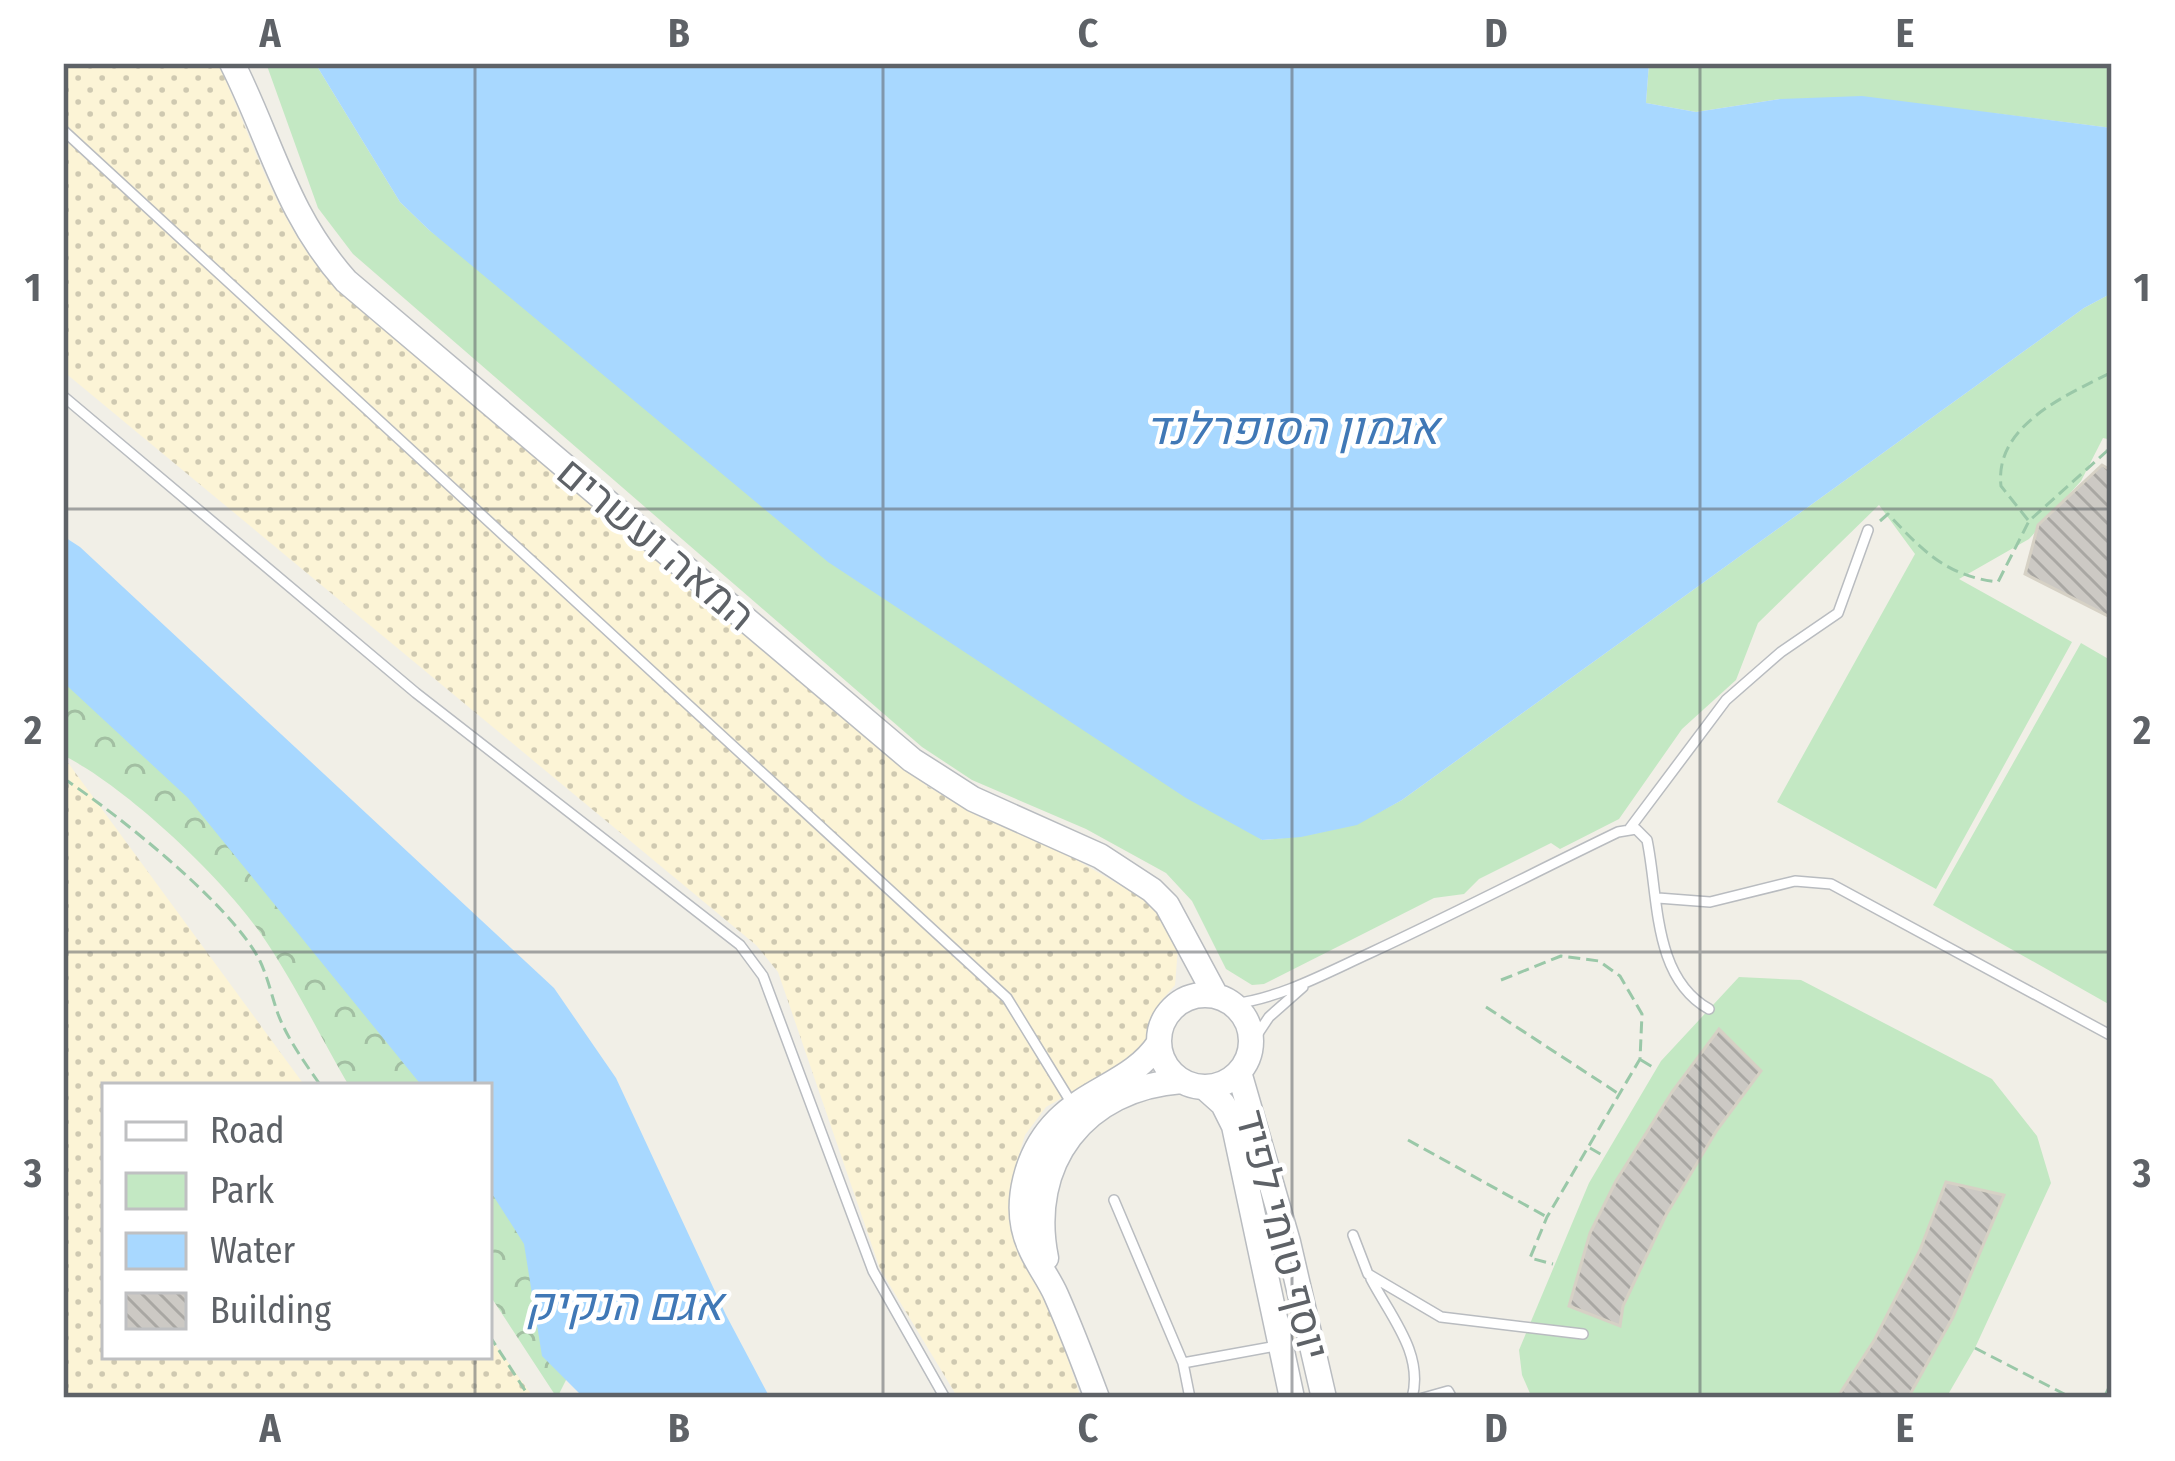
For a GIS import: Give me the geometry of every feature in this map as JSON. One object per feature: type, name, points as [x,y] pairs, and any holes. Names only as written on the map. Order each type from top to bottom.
[{"type":"street","name":"המאה ועשרים","points":[[232,63],[291,203],[306,231],[346,281],[912,760],[973,799],[1128,873],[1167,905],[1224,1000]]},
{"type":"street","points":[[1178,1004],[1184,981],[1180,926]]},
{"type":"street","points":[[1052,1284],[1029,1245],[1021,1203],[1039,1144],[1074,1107],[1135,1072],[1159,1043],[1167,1015],[1178,1004],[1189,998],[1224,1000],[1244,1015],[1251,1044],[1239,1072],[1223,1083],[1130,1092],[1070,1134],[1055,1156],[1041,1200],[1042,1240],[1052,1284],[1097,1398]]},
{"type":"street","points":[[1159,1043],[1166,1065],[1193,1084]]},
{"type":"street","name":"יוסף טומי לפיד","points":[[1239,1072],[1327,1393]]},
{"type":"street","name":"יוסף טומי לפיד","points":[[1193,1084],[1223,1104],[1234,1126],[1292,1398]]},
{"type":"lane","points":[[63,130],[1006,998],[1074,1107]]},
{"type":"lane","points":[[63,396],[416,693],[740,945],[763,976],[873,1270],[945,1398]]},
{"type":"lane","points":[[1224,1000],[1256,1001],[1312,980],[1630,829],[1726,700],[1781,652],[1838,613],[1868,530]]},
{"type":"lane","points":[[1630,829],[1643,832],[1647,840],[1673,975],[1692,999],[1709,1009]]},
{"type":"lane","points":[[1658,898],[1710,902],[1796,881],[1831,884],[2112,1036]]},
{"type":"lane","points":[[1251,1044],[1269,1017],[1312,980]]},
{"type":"lane","points":[[1114,1200],[1183,1363],[1190,1398]]},
{"type":"lane","points":[[1353,1235],[1368,1274],[1416,1360],[1412,1398]]},
{"type":"lane","points":[[1368,1274],[1441,1317],[1583,1334]]},
{"type":"lane","points":[[1183,1363],[1281,1345]]},
{"type":"lane","points":[[1424,1398],[1448,1391],[1451,1398]]},
{"type":"path","points":[[2029,521],[2001,486],[2002,456],[2034,417],[2112,372]]},
{"type":"path","points":[[1868,530],[1888,514],[1919,547],[1966,578],[1998,582],[2029,521],[2110,453],[2112,435]]},
{"type":"path","points":[[63,778],[107,808],[204,894],[246,942],[259,959],[280,1019],[319,1083]]},
{"type":"path","points":[[1502,980],[1561,956],[1599,961],[1620,976],[1642,1014],[1640,1059],[1547,1217],[1530,1258],[1553,1264]]},
{"type":"path","points":[[1486,1007],[1619,1094]]},
{"type":"path","points":[[1640,1059],[1656,1070]]},
{"type":"path","points":[[1408,1140],[1547,1217]]},
{"type":"path","points":[[1588,1147],[1604,1156]]},
{"type":"path","points":[[492,1340],[530,1398]]},
{"type":"path","points":[[1975,1348],[2072,1398]]},
{"type":"path","points":[[2104,1398],[2112,1381]]},
{"type":"green space","points":[[266,63],[315,63],[400,202],[429,230],[1262,840],[1334,829],[1402,800],[2084,308],[2112,293],[2112,440],[2103,438],[2081,481],[2029,539],[1959,579],[2072,642],[1936,889],[1777,802],[1915,554],[1879,505],[1758,623],[1736,680],[1682,729],[1619,819],[1560,849],[1551,843],[1479,879],[1464,894],[1434,898],[1264,984],[1252,985],[1226,969],[1192,901],[1166,873],[1086,829],[972,780],[922,747],[353,254],[318,208]]},
{"type":"green space","points":[[1649,63],[2112,63],[2112,128],[1992,113],[1780,99],[1696,112],[1646,103]]},
{"type":"green space","points":[[2081,643],[2112,661],[2112,1006],[1933,905]]},
{"type":"green space","points":[[63,664],[209,790],[454,1083],[347,1083],[285,971],[244,911],[143,810],[63,755]]},
{"type":"green space","points":[[1739,977],[1801,980],[1992,1079],[2037,1136],[2051,1183],[1975,1348],[1946,1398],[1532,1398],[1522,1375],[1519,1350],[1589,1183],[1661,1061]]},
{"type":"green space","points":[[492,1139],[585,1342],[557,1398],[492,1299]]},
{"type":"sand","points":[[63,63],[218,63],[277,199],[324,275],[927,786],[980,817],[1068,855],[1151,903],[1167,923],[1178,947],[1175,985],[1160,1002],[1150,1038],[1134,1057],[1046,1107],[1025,1135],[1012,1178],[1017,1235],[1059,1332],[1081,1398],[958,1398],[880,1269],[778,972],[756,945],[63,371]]},
{"type":"sand","points":[[63,756],[303,1083],[102,1083],[102,1359],[492,1359],[492,1340],[534,1398],[63,1398]]},
{"type":"water","name":"אגמון הסופרלנד","points":[[315,63],[1649,63],[1646,103],[1696,112],[1780,99],[1862,96],[2112,128],[2112,293],[2084,308],[1402,800],[1357,825],[1262,840],[1186,798],[828,562],[400,202]]},
{"type":"water","name":"אגם הנקיק","points":[[63,536],[554,988],[616,1078],[726,1315],[770,1398],[584,1398],[542,1356],[524,1244],[492,1194],[492,1083],[420,1083],[188,798],[63,682]]},
{"type":"building","points":[[2102,465],[2112,471],[2112,618],[2025,574],[2038,525]]},
{"type":"building","points":[[1719,1029],[1761,1071],[1717,1130],[1666,1215],[1623,1306],[1620,1326],[1569,1306],[1590,1233],[1616,1181]]},
{"type":"building","points":[[1946,1182],[2004,1195],[1953,1317],[1908,1398],[1837,1398],[1875,1339],[1920,1250]]}]
